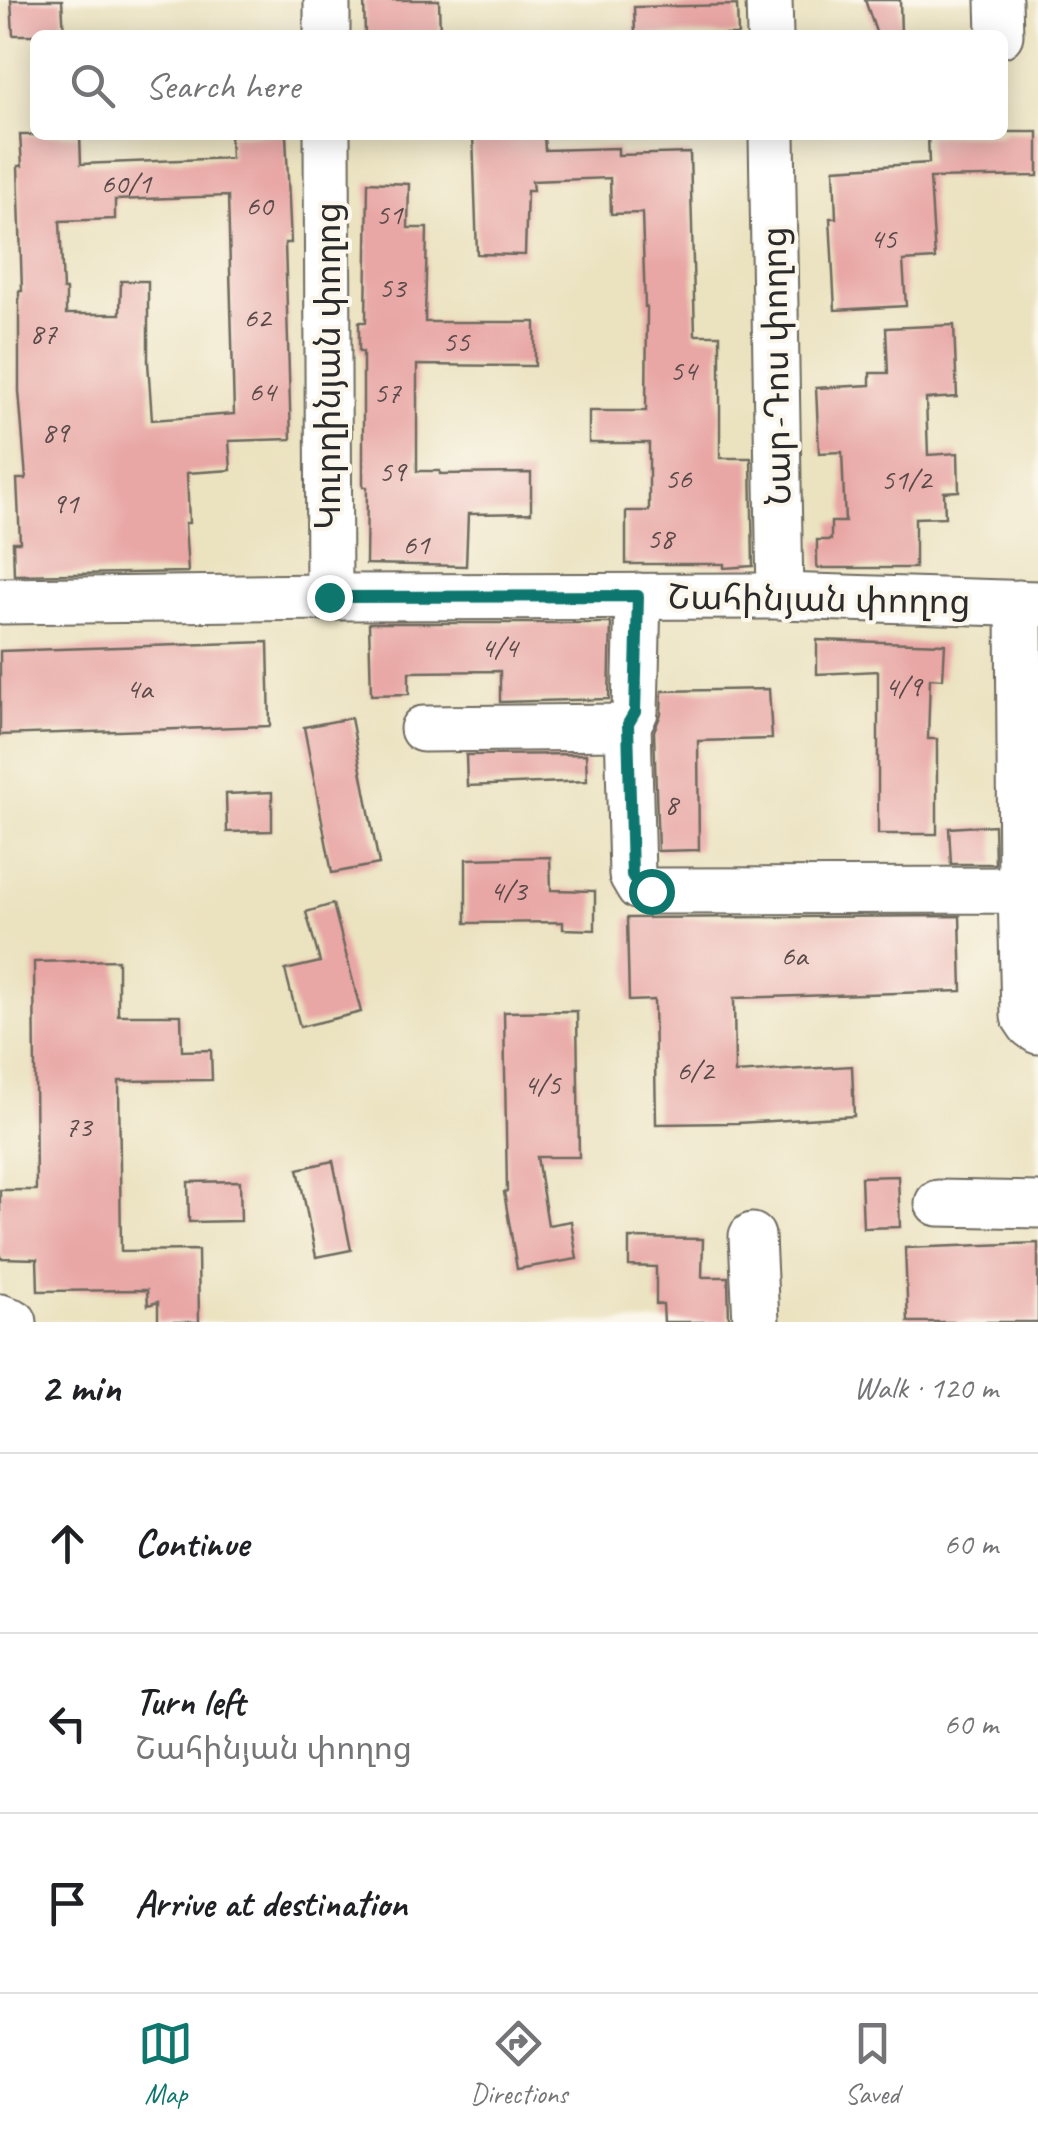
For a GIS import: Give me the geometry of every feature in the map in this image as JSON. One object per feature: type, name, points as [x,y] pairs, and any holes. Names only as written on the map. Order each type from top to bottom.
[{"type":"street","points":[[327,0],[327,30]]},
{"type":"street","points":[[769,0],[770,30]]},
{"type":"street","points":[[1000,0],[1000,30]]},
{"type":"street","name":"Կուրղինյան փողոց","points":[[328,140],[329,597]]},
{"type":"street","name":"Նար-Դոս փողոց","points":[[772,140],[780,596]]},
{"type":"street","points":[[638,596],[635,712],[628,724],[632,875],[639,887],[651,891],[1020,890]]},
{"type":"street","name":"Շահինյան փողոց","points":[[0,601],[780,596],[1029,604]]},
{"type":"street","points":[[1029,604],[1020,890],[1024,1016],[1038,1031]]},
{"type":"street","points":[[423,728],[628,724]]},
{"type":"street","points":[[938,1203],[1038,1205]]},
{"type":"street","points":[[752,1236],[756,1322]]},
{"type":"street","points":[[0,1317],[14,1322]]},
{"type":"building","points":[[11,0],[62,0],[64,30],[30,30],[30,35],[13,35]]},
{"type":"building","points":[[364,0],[439,0],[440,30],[365,30]]},
{"type":"building","points":[[865,0],[900,0],[901,30],[875,30]]},
{"type":"building","points":[[737,5],[738,30],[635,30],[634,7]]},
{"type":"building","points":[[1008,132],[1038,132],[1038,176],[930,178],[935,259],[903,261],[906,306],[835,310],[830,218],[836,218],[834,169],[929,163],[928,140],[1008,140]]},
{"type":"building","points":[[20,135],[30,135],[30,140],[80,140],[81,164],[231,158],[230,140],[286,140],[291,243],[285,243],[291,439],[229,441],[231,470],[187,473],[188,572],[14,575],[13,542],[20,542],[17,479],[26,479],[19,391],[22,291],[18,166],[22,166]],"holes":[[[228,196],[234,414],[152,420],[148,281],[121,281],[120,314],[66,314],[60,221],[115,219],[115,200]]]},
{"type":"building","points":[[473,140],[544,140],[545,150],[618,148],[618,155],[690,153],[695,335],[720,335],[720,458],[751,458],[753,566],[626,564],[626,511],[649,511],[649,443],[589,443],[589,411],[646,411],[647,307],[642,213],[611,214],[610,178],[532,181],[533,191],[527,191],[525,255],[477,254]]},
{"type":"building","points":[[368,182],[409,184],[408,228],[427,228],[425,322],[535,322],[535,366],[417,365],[417,471],[531,473],[531,513],[468,514],[466,566],[366,564],[367,487],[363,487],[363,352],[359,352],[359,322],[366,322]]},
{"type":"building","points":[[954,325],[957,397],[926,399],[928,455],[958,453],[959,491],[944,492],[945,517],[915,518],[915,568],[817,568],[817,540],[831,540],[831,522],[845,522],[842,452],[819,453],[816,388],[870,385],[870,373],[888,373],[886,328]]},
{"type":"building","points":[[369,623],[611,623],[609,699],[500,702],[500,671],[409,672],[409,694],[371,695]]},
{"type":"building","points":[[817,640],[945,644],[943,679],[930,678],[928,739],[937,739],[937,834],[878,834],[878,671],[817,674]]},
{"type":"building","points":[[268,642],[270,726],[0,735],[0,651]]},
{"type":"building","points":[[769,689],[772,739],[698,741],[699,850],[658,851],[654,731],[661,714],[662,691]]},
{"type":"building","points":[[351,718],[379,864],[332,873],[304,727]]},
{"type":"building","points":[[586,754],[587,781],[467,786],[466,755]]},
{"type":"building","points":[[272,792],[272,831],[227,832],[226,794]]},
{"type":"building","points":[[994,825],[995,864],[951,864],[949,828]]},
{"type":"building","points":[[550,857],[551,890],[595,891],[595,930],[563,929],[563,922],[466,923],[466,859]]},
{"type":"building","points":[[333,904],[361,1012],[300,1027],[285,970],[320,962],[306,912]]},
{"type":"building","points":[[960,916],[962,991],[734,998],[735,1073],[852,1066],[854,1116],[656,1124],[654,1000],[629,1001],[627,918]]},
{"type":"building","points":[[118,960],[118,1015],[181,1015],[182,1051],[211,1050],[212,1080],[119,1081],[121,1251],[198,1250],[199,1322],[158,1322],[158,1302],[148,1305],[147,1290],[38,1291],[37,1259],[0,1258],[0,1190],[36,1190],[34,962]]},
{"type":"building","points":[[577,1011],[579,1157],[537,1157],[548,1225],[571,1221],[577,1259],[517,1269],[504,1192],[504,1012]]},
{"type":"building","points":[[333,1161],[351,1250],[316,1257],[298,1169]]},
{"type":"building","points":[[898,1176],[900,1227],[863,1228],[861,1177]]},
{"type":"building","points":[[240,1181],[241,1221],[189,1222],[188,1182]]},
{"type":"building","points":[[629,1238],[703,1239],[702,1277],[728,1277],[729,1322],[664,1322],[663,1304],[656,1304],[656,1267],[629,1266]]},
{"type":"building","points":[[1038,1243],[1038,1322],[908,1322],[905,1248]]},
{"type":"route","points":[[329,597],[638,596],[635,712],[628,724],[632,875],[639,887],[651,891]]}]
